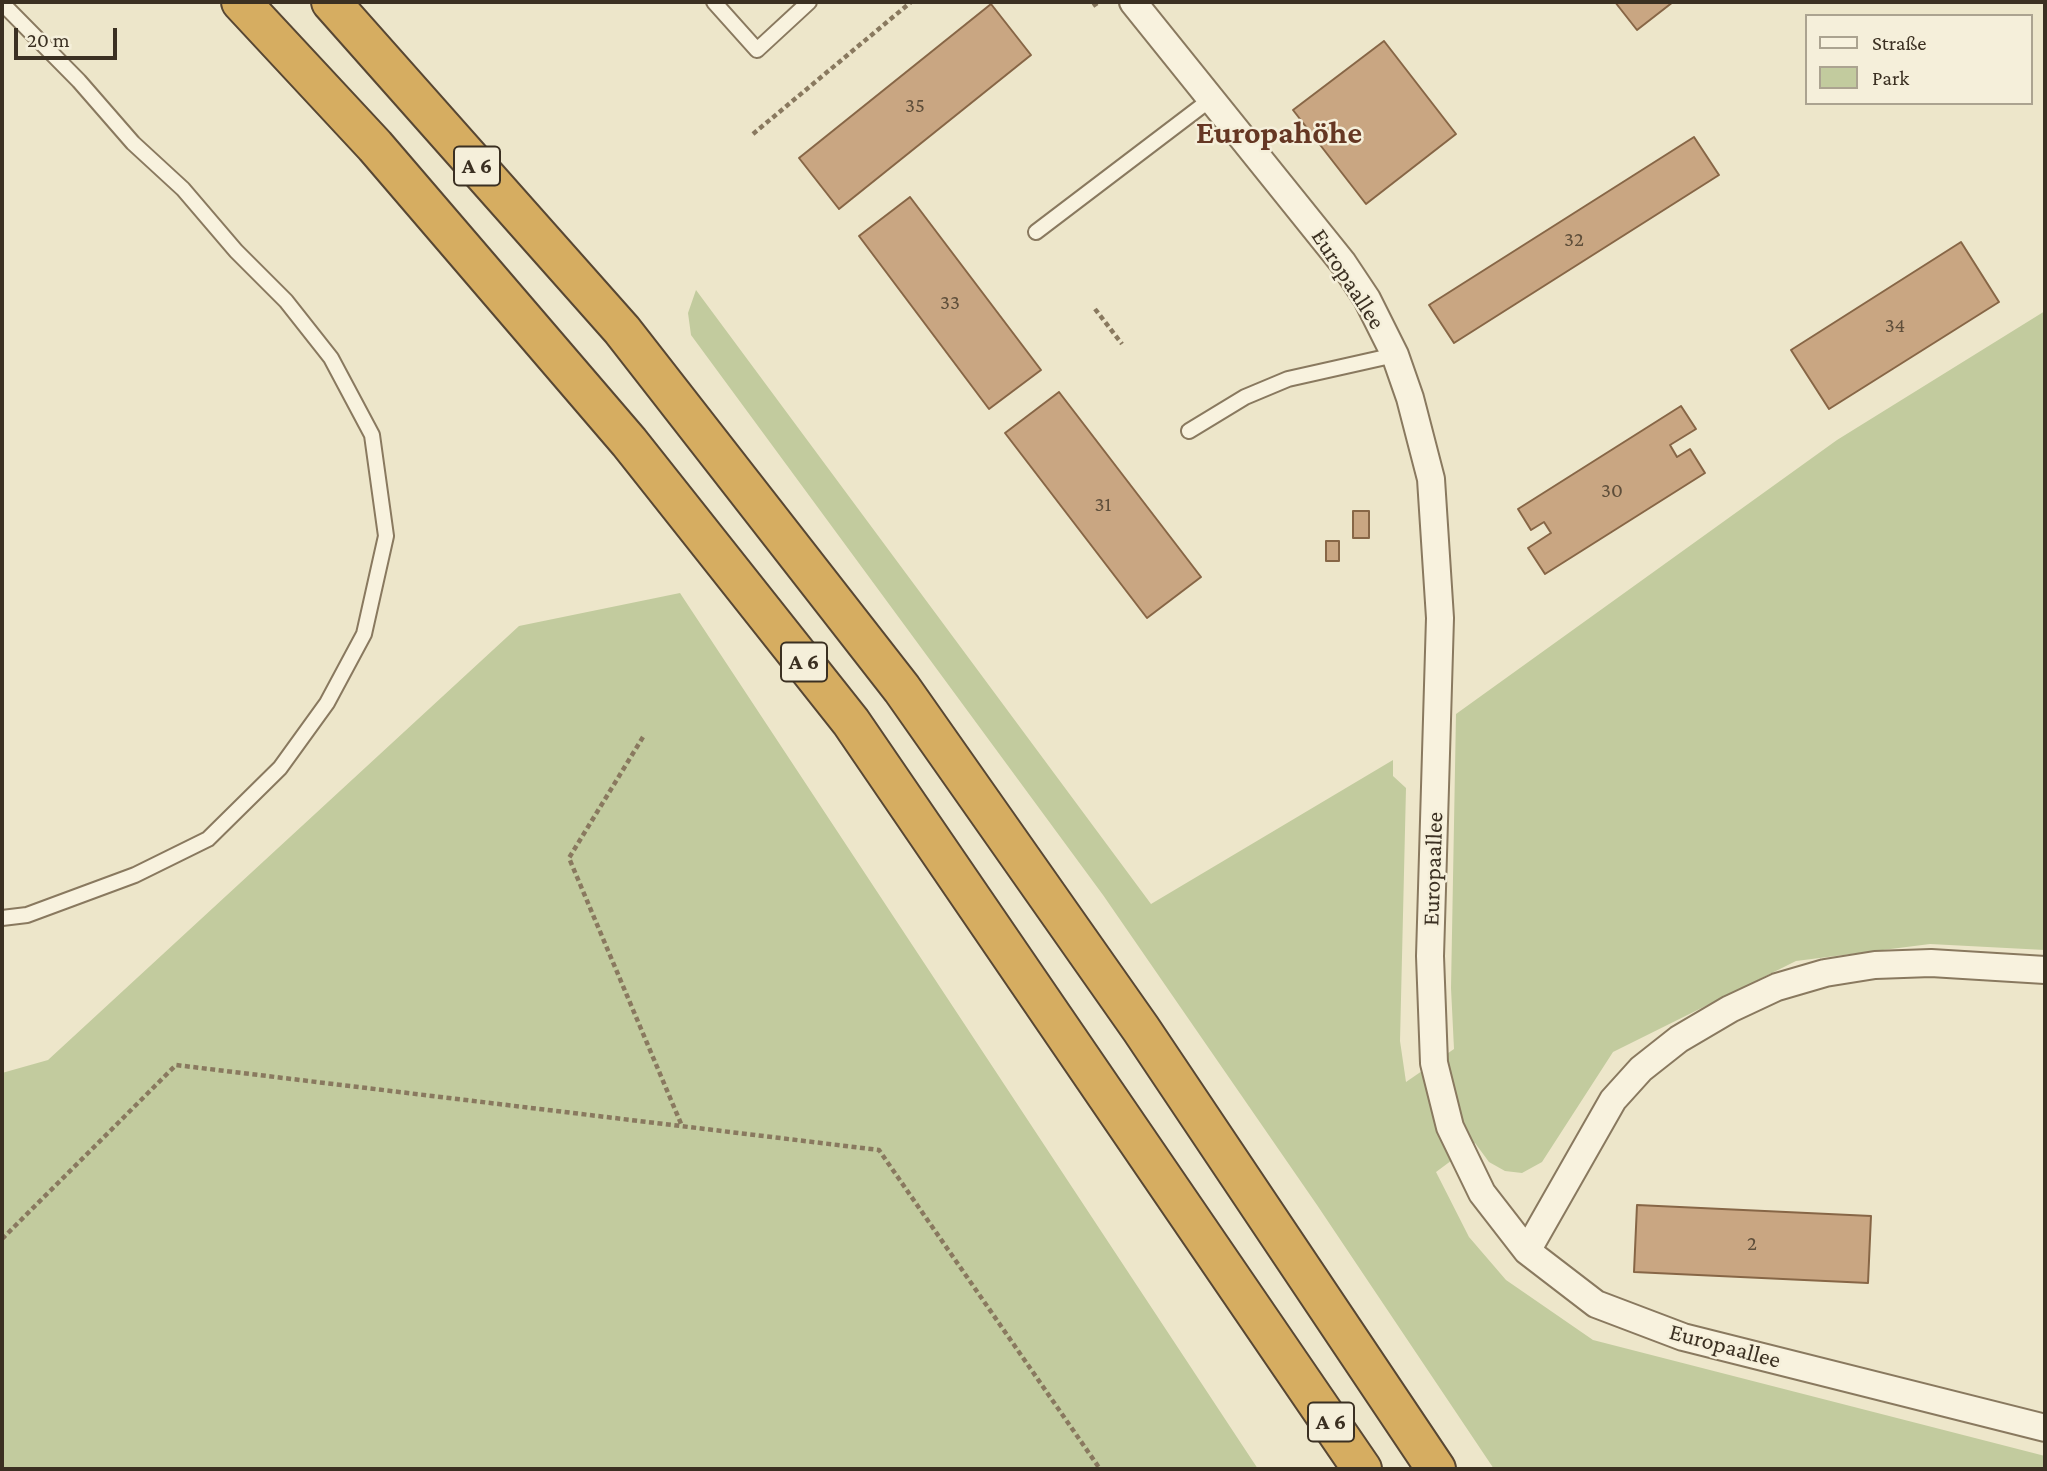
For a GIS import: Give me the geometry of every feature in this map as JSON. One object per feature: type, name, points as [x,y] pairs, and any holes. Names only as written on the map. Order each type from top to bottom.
[{"type":"highway","name":"A 6","points":[[241,2],[375,146],[629,442],[851,722],[1362,1469]]},
{"type":"highway","name":"A 6","points":[[331,2],[622,330],[902,689],[1142,1029],[1436,1469]]},
{"type":"street","name":"Europaallee","points":[[1133,2],[1343,263],[1367,299],[1395,355],[1431,479],[1440,618],[1430,956],[1434,1063],[1450,1127],[1482,1193],[1527,1251],[1596,1304],[1641,1323],[1696,1340],[2045,1428]]},
{"type":"street","points":[[1527,1251],[1613,1100],[1660,1054],[1730,1009],[1777,987],[1825,973],[1875,965],[1931,963],[2045,970]]},
{"type":"lane","points":[[714,2],[757,50],[809,2]]},
{"type":"lane","points":[[2,3],[79,81],[133,143],[183,189],[286,301],[331,358],[372,435],[386,536],[364,634],[327,703],[281,768],[208,839],[123,879],[27,915],[2,918]]},
{"type":"lane","points":[[1036,232],[1212,99]]},
{"type":"lane","points":[[1189,431],[1245,397],[1288,379],[1395,355]]},
{"type":"path","points":[[753,134],[911,2]]},
{"type":"path","points":[[1093,6],[1099,2]]},
{"type":"path","points":[[1095,309],[1122,344]]},
{"type":"path","points":[[643,737],[569,858],[682,1126]]},
{"type":"path","points":[[2,1239],[176,1065],[879,1150],[1100,1469]]},
{"type":"green space","points":[[696,290],[1151,904],[1393,760],[1393,776],[1406,788],[1400,1041],[1406,1082],[1454,1049],[1451,988],[1456,714],[1837,440],[2045,311],[2045,950],[1930,944],[1796,961],[1613,1052],[1542,1162],[1522,1173],[1505,1171],[1489,1162],[1475,1143],[1436,1172],[1469,1237],[1506,1280],[1593,1340],[2045,1456],[2045,1469],[1494,1469],[1317,1205],[1103,895],[691,335],[688,313]]},
{"type":"green space","points":[[680,593],[1258,1469],[2,1469],[2,1073],[48,1060],[519,626]]},
{"type":"building","points":[[1615,2],[1673,2],[1637,30]]},
{"type":"building","points":[[991,4],[1031,55],[839,209],[799,158]]},
{"type":"building","points":[[1384,41],[1456,134],[1366,204],[1293,110]]},
{"type":"building","points":[[1694,137],[1719,175],[1454,343],[1429,305]]},
{"type":"building","points":[[910,197],[1041,370],[989,409],[859,236]]},
{"type":"building","points":[[1961,242],[1999,302],[1829,409],[1791,350]]},
{"type":"building","points":[[1059,392],[1201,577],[1147,618],[1005,433]]},
{"type":"building","points":[[1681,406],[1696,429],[1670,445],[1677,457],[1690,449],[1705,473],[1545,574],[1528,548],[1551,533],[1544,522],[1531,530],[1518,509]]},
{"type":"building","points":[[1353,511],[1369,511],[1369,538],[1353,538]]},
{"type":"building","points":[[1326,541],[1339,541],[1339,561],[1326,561]]},
{"type":"building","points":[[1637,1205],[1871,1216],[1868,1283],[1634,1272]]},
{"type":"district","name":"Europahöhe","points":[[1279,133]]}]
